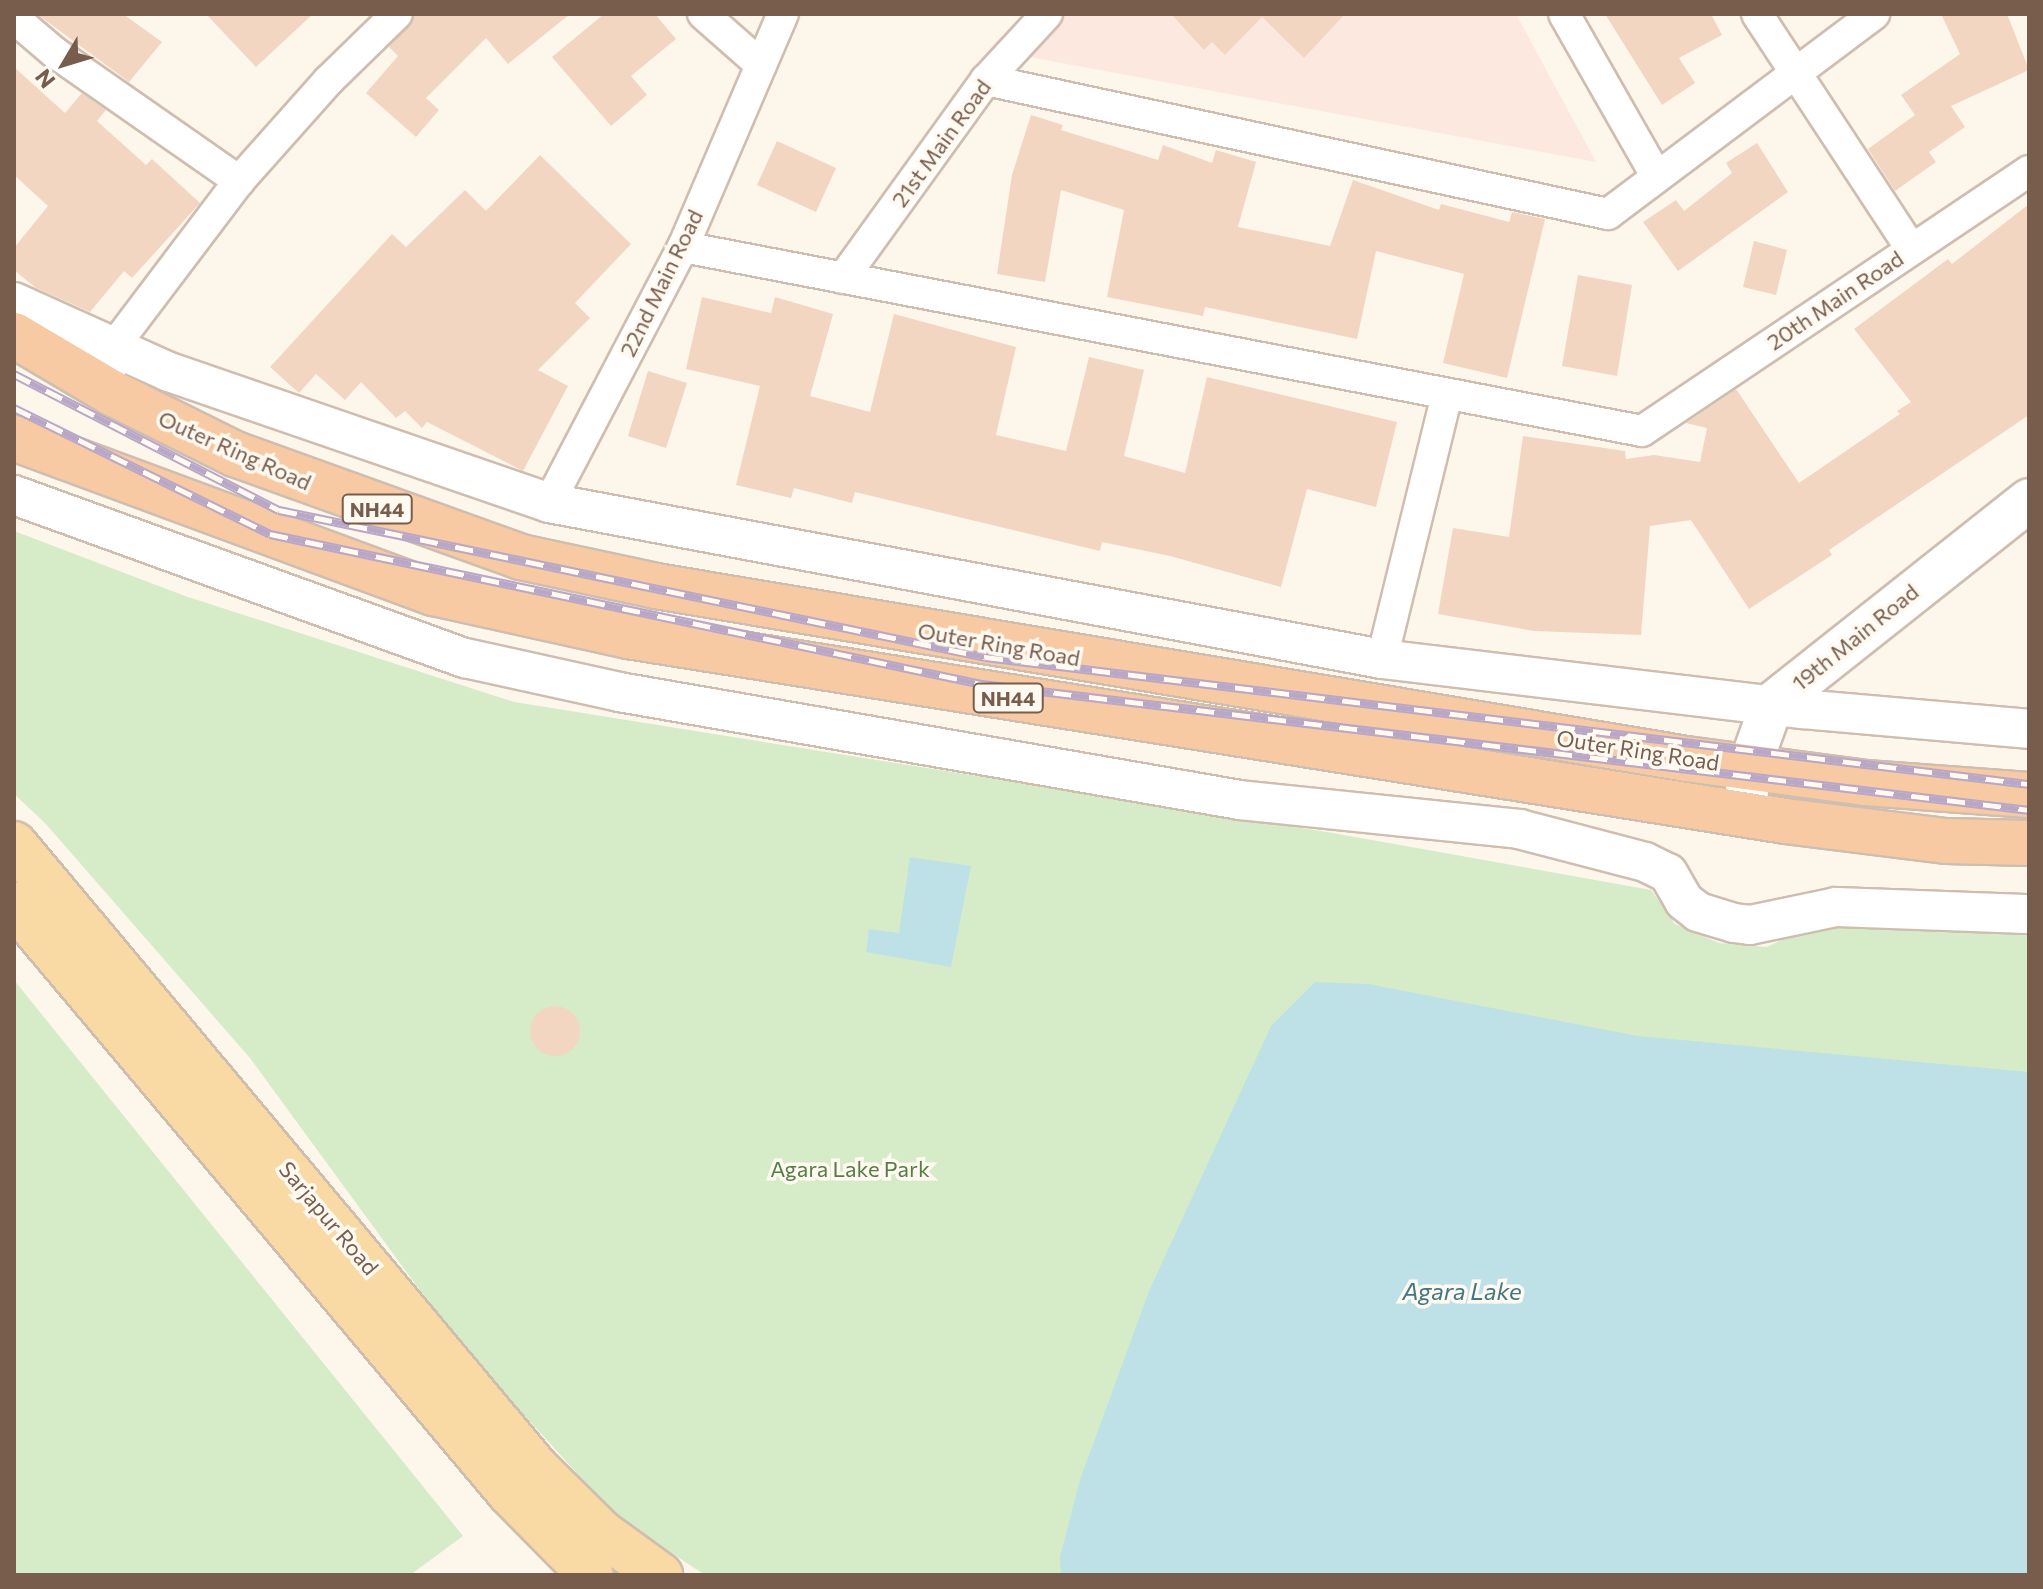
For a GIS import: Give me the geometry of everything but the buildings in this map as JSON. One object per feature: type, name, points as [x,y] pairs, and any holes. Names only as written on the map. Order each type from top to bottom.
[{"type":"highway","name":"Outer Ring Road","points":[[14,335],[112,393],[235,454],[521,557],[656,586],[1749,768],[2029,795]]},
{"type":"highway","name":"NH44","points":[[14,438],[464,600],[806,667],[1745,814],[1946,841],[2029,843]]},
{"type":"main road","name":"19th Main Road","points":[[1745,814],[1749,768],[1772,704],[2029,500]]},
{"type":"main road","name":"Sarjapur Road","points":[[14,844],[537,1469],[602,1533],[660,1575]]},
{"type":"main road","name":"Sarjapur Road","points":[[14,904],[510,1493],[591,1575]]},
{"type":"street","points":[[112,393],[112,349],[239,181],[328,81],[397,14]]},
{"type":"street","points":[[703,14],[761,65]]},
{"type":"street","name":"22nd Main Road","points":[[549,503],[683,247],[783,14]]},
{"type":"street","name":"21st Main Road","points":[[843,278],[986,80],[1047,14]]},
{"type":"street","points":[[1564,14],[1656,175]]},
{"type":"street","points":[[1757,14],[1911,248]]},
{"type":"street","points":[[986,80],[1608,214],[1874,14]]},
{"type":"street","points":[[14,18],[54,52],[239,181]]},
{"type":"street","name":"20th Main Road","points":[[1447,394],[1642,431],[2029,171]]},
{"type":"street","points":[[683,247],[1447,394],[1382,659]]},
{"type":"street","points":[[14,302],[112,349],[549,503],[1382,659],[1772,704],[2029,729]]},
{"type":"street","points":[[14,495],[465,658],[619,692],[1240,800],[1519,829],[1645,862],[1668,873],[1684,901],[1698,912],[1734,923],[1750,925],[1836,907],[2029,914]]},
{"type":"shaded area","points":[[1064,14],[1516,14],[1596,162],[1024,56]]},
{"type":"green space","name":"Agara Lake Park","points":[[14,531],[185,596],[514,702],[1327,832],[1651,890],[1675,924],[1719,943],[1767,947],[1827,918],[2029,921],[2029,1575],[705,1575],[616,1516],[457,1341],[250,1058],[45,823],[14,794]]},
{"type":"green space","points":[[14,980],[463,1536],[410,1575],[14,1575]]},
{"type":"water","points":[[910,857],[971,866],[951,967],[866,952],[869,929],[899,933]]},
{"type":"water","name":"Agara Lake","points":[[1315,982],[1368,984],[1638,1036],[2029,1072],[2029,1575],[1061,1575],[1060,1557],[1080,1480],[1149,1291],[1271,1026]]},
{"type":"railway","points":[[14,374],[279,510],[985,657],[2029,784]]},
{"type":"railway","points":[[14,408],[270,534],[982,684],[2029,810]]}]
